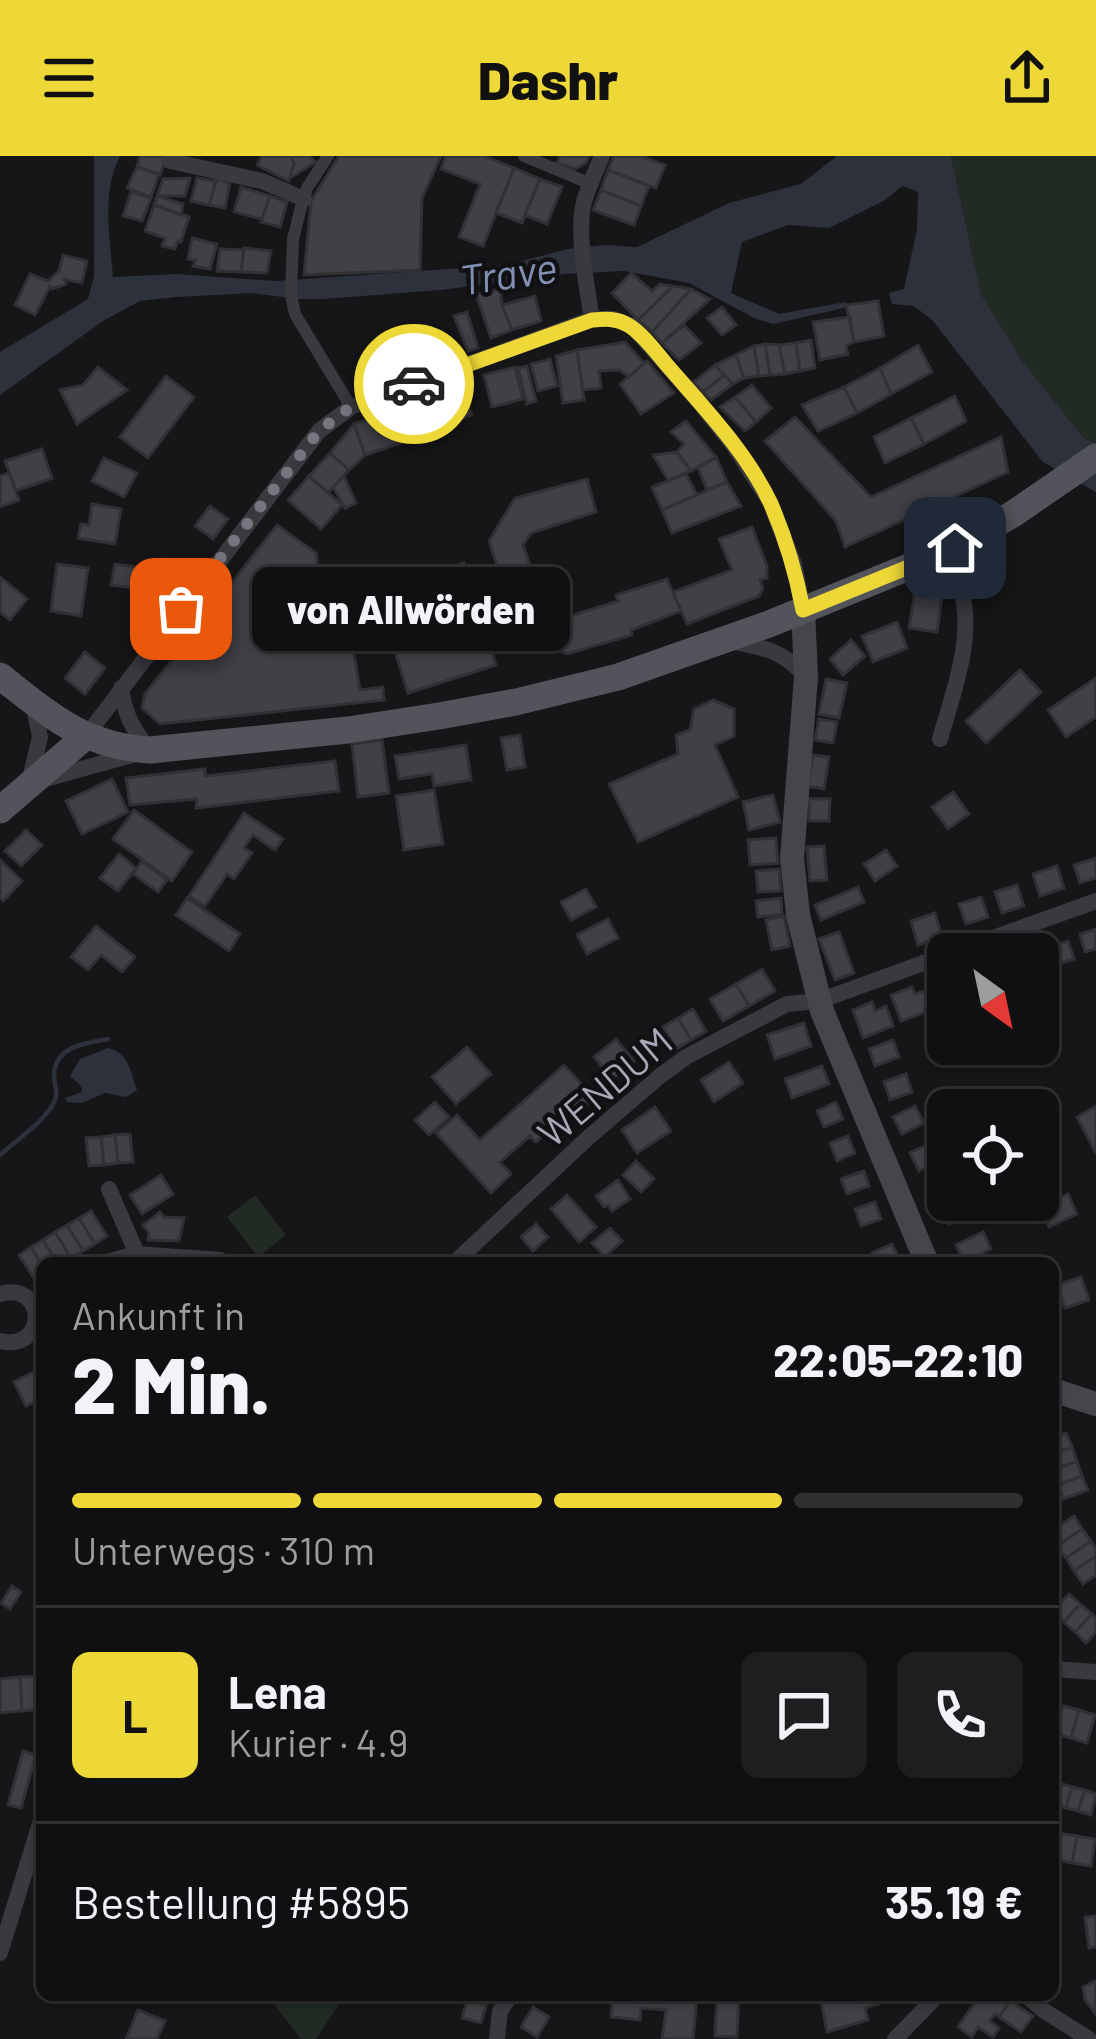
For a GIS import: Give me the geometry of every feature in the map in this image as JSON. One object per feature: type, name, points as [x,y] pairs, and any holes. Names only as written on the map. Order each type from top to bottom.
[{"type":"main road","points":[[0,676],[86,736],[123,748],[150,750],[348,730],[516,702],[618,676],[724,640],[944,552],[983,533],[1096,457]]},
{"type":"main road","points":[[803,610],[806,677],[792,858],[798,915],[819,1001],[925,1257]]},
{"type":"main road","points":[[0,810],[86,736]]},
{"type":"main road","points":[[1059,1392],[1096,1404]]},
{"type":"street","points":[[328,156],[307,188],[293,239],[291,295],[295,314],[351,407]]},
{"type":"street","points":[[524,156],[591,184]]},
{"type":"street","points":[[592,320],[585,276],[584,202],[602,156]]},
{"type":"street","points":[[170,161],[262,181],[304,199]]},
{"type":"street","points":[[86,736],[319,431],[351,407],[592,320],[614,319],[632,326],[734,446],[770,502],[794,564],[803,610]]},
{"type":"street","points":[[940,739],[960,667],[966,623],[961,590],[944,552]]},
{"type":"street","points":[[724,640],[791,660],[806,677]]},
{"type":"street","points":[[32,702],[40,737],[29,784],[150,750],[125,714],[121,688]]},
{"type":"street","name":"WENDUM","points":[[1007,933],[1096,901]]},
{"type":"street","name":"WENDUM","points":[[460,1257],[589,1137],[686,1057],[788,1004],[819,1001],[927,962]]},
{"type":"street","points":[[109,1189],[137,1254]]},
{"type":"street","points":[[126,1257],[178,1257]]},
{"type":"street","points":[[0,1294],[16,1292],[36,1303]]},
{"type":"street","points":[[0,1341],[9,1343],[27,1336],[36,1318]]},
{"type":"street","points":[[1059,1669],[1096,1672]]},
{"type":"street","points":[[0,1952],[36,1836]]},
{"type":"street","points":[[497,2039],[500,2011],[507,2001]]},
{"type":"street","points":[[895,2039],[932,2001]]},
{"type":"street","points":[[1033,2001],[1090,2039]]},
{"type":"shaded area","points":[[951,156],[1096,156],[1096,444],[1084,438],[1023,362],[981,294]]},
{"type":"shaded area","points":[[255,1195],[286,1235],[258,1257],[227,1217]]},
{"type":"shaded area","points":[[272,2001],[341,2001],[316,2039],[301,2039]]},
{"type":"water","name":"Trave","points":[[94,156],[120,156],[109,200],[113,277],[176,274],[275,281],[506,265],[568,249],[637,247],[729,203],[801,184],[837,156],[951,156],[981,294],[1023,362],[1084,438],[1096,444],[1096,492],[1043,462],[933,321],[914,306],[892,304],[889,293],[904,289],[917,229],[918,192],[902,186],[885,200],[829,228],[788,225],[742,242],[731,293],[779,314],[846,302],[844,308],[773,324],[689,283],[624,271],[324,299],[251,293],[177,297],[140,301],[103,321],[0,395],[0,352],[88,299],[94,276]]},
{"type":"water","points":[[108,1048],[125,1059],[137,1090],[126,1097],[105,1093],[82,1103],[67,1102],[65,1098],[82,1092],[70,1076],[80,1059]]},
{"type":"building","points":[[140,156],[167,156],[160,175],[137,167]]},
{"type":"building","points":[[262,156],[291,156],[289,181],[257,165]]},
{"type":"building","points":[[291,156],[308,156],[316,162],[290,178]]},
{"type":"building","points":[[339,156],[441,156],[422,198],[420,270],[304,275],[311,201]]},
{"type":"building","points":[[446,156],[484,156],[514,168],[483,246],[459,237],[480,184],[441,169]]},
{"type":"building","points":[[560,156],[589,156],[575,169],[557,163]]},
{"type":"building","points":[[614,156],[641,156],[665,165],[656,188],[608,170]]},
{"type":"building","points":[[137,167],[159,174],[151,197],[127,188]]},
{"type":"building","points":[[514,168],[540,179],[522,223],[496,213]]},
{"type":"building","points":[[608,170],[649,186],[641,206],[601,190]]},
{"type":"building","points":[[190,178],[185,196],[157,196],[163,179]]},
{"type":"building","points":[[197,178],[216,181],[209,205],[191,201]]},
{"type":"building","points":[[217,179],[230,183],[225,208],[209,205]]},
{"type":"building","points":[[540,179],[562,187],[547,224],[525,215]]},
{"type":"building","points":[[241,187],[270,196],[262,219],[234,212]]},
{"type":"building","points":[[601,190],[641,206],[634,225],[593,210]]},
{"type":"building","points":[[131,192],[151,198],[142,221],[123,216]]},
{"type":"building","points":[[157,196],[183,204],[181,215],[154,205]]},
{"type":"building","points":[[270,196],[287,202],[280,227],[261,222]]},
{"type":"building","points":[[154,205],[189,217],[175,249],[162,246],[165,238],[145,231]]},
{"type":"building","points":[[192,238],[217,244],[210,269],[193,266],[196,260],[188,259]]},
{"type":"building","points":[[244,248],[271,251],[267,273],[241,272]]},
{"type":"building","points":[[220,249],[244,250],[241,272],[217,271]]},
{"type":"building","points":[[63,255],[87,261],[82,283],[64,279],[66,284],[50,286],[35,315],[15,305],[30,274],[48,281],[59,271]]},
{"type":"building","points":[[631,273],[652,291],[660,284],[673,286],[638,320],[612,293]]},
{"type":"building","points":[[673,286],[691,289],[652,332],[638,320]]},
{"type":"building","points":[[500,289],[512,330],[491,338],[476,294]]},
{"type":"building","points":[[691,289],[710,299],[662,343],[652,332]]},
{"type":"building","points":[[535,296],[541,321],[512,330],[502,305]]},
{"type":"building","points":[[878,301],[884,336],[854,342],[846,305]]},
{"type":"building","points":[[722,307],[736,325],[722,335],[707,318]]},
{"type":"building","points":[[467,312],[478,348],[468,351],[454,316]]},
{"type":"building","points":[[850,317],[854,342],[846,346],[848,354],[820,360],[813,322]]},
{"type":"building","points":[[684,325],[701,343],[679,360],[662,343]]},
{"type":"building","points":[[811,340],[815,368],[800,371],[796,343]]},
{"type":"building","points":[[625,342],[644,363],[629,377],[620,370],[599,371],[601,388],[583,390],[577,350]]},
{"type":"building","points":[[796,343],[800,371],[785,374],[779,345]]},
{"type":"building","points":[[765,344],[779,345],[785,374],[770,375]]},
{"type":"building","points":[[765,344],[770,375],[759,376],[754,346]]},
{"type":"building","points":[[918,345],[932,372],[891,394],[880,368]]},
{"type":"building","points":[[754,346],[759,376],[744,378],[736,355]]},
{"type":"building","points":[[577,350],[584,400],[563,403],[556,356]]},
{"type":"building","points":[[736,355],[744,378],[733,384],[715,365]]},
{"type":"building","points":[[550,359],[557,386],[538,391],[531,364]]},
{"type":"building","points":[[647,361],[674,393],[641,414],[620,384]]},
{"type":"building","points":[[715,365],[724,375],[703,392],[694,382]]},
{"type":"building","points":[[527,366],[536,401],[527,404],[518,368]]},
{"type":"building","points":[[98,367],[127,390],[77,424],[60,390],[83,385]]},
{"type":"building","points":[[515,367],[523,399],[492,407],[484,375]]},
{"type":"building","points":[[880,368],[891,394],[857,413],[844,387]]},
{"type":"building","points":[[724,375],[733,384],[711,400],[703,392]]},
{"type":"building","points":[[166,376],[194,397],[148,458],[120,437]]},
{"type":"building","points":[[752,385],[771,408],[756,422],[735,397]]},
{"type":"building","points":[[461,386],[472,415],[438,428],[427,400]]},
{"type":"building","points":[[844,387],[857,413],[818,431],[802,405]]},
{"type":"building","points":[[955,396],[966,421],[924,444],[911,418]]},
{"type":"building","points":[[735,397],[756,422],[745,431],[720,407]]},
{"type":"building","points":[[423,399],[434,431],[404,441],[393,409]]},
{"type":"building","points":[[390,411],[401,443],[365,455],[354,424]]},
{"type":"building","points":[[795,417],[871,497],[1001,437],[1008,472],[845,547],[836,521],[765,441]]},
{"type":"building","points":[[911,418],[924,444],[885,463],[874,437]]},
{"type":"building","points":[[686,421],[716,457],[691,471],[677,452],[684,444],[671,432]]},
{"type":"building","points":[[354,424],[365,455],[349,470],[330,453]]},
{"type":"building","points":[[42,449],[52,478],[16,491],[5,461]]},
{"type":"building","points":[[677,452],[691,471],[668,480],[653,455]]},
{"type":"building","points":[[330,453],[349,470],[328,493],[309,476]]},
{"type":"building","points":[[716,457],[727,482],[707,490],[698,468]]},
{"type":"building","points":[[104,458],[137,473],[124,497],[92,481]]},
{"type":"building","points":[[9,473],[19,500],[0,507],[0,476]]},
{"type":"building","points":[[686,474],[697,495],[662,510],[652,487]]},
{"type":"building","points":[[309,476],[342,505],[321,529],[288,500]]},
{"type":"building","points":[[344,476],[356,503],[345,508],[333,487]]},
{"type":"building","points":[[587,479],[596,512],[531,533],[523,545],[545,616],[555,621],[667,579],[681,611],[631,630],[632,635],[567,654],[520,635],[489,541],[515,498]]},
{"type":"building","points":[[727,482],[741,506],[672,533],[662,510]]},
{"type":"building","points":[[92,504],[121,509],[115,544],[78,538],[81,524],[89,525]]},
{"type":"building","points":[[210,506],[228,519],[213,539],[195,526]]},
{"type":"building","points":[[277,525],[316,553],[326,586],[342,585],[360,690],[383,687],[384,700],[160,724],[142,708],[145,694]]},
{"type":"building","points":[[752,527],[767,566],[759,596],[687,624],[673,592],[732,570],[719,539]]},
{"type":"building","points":[[165,559],[184,576],[163,599],[144,582]]},
{"type":"building","points":[[464,563],[496,665],[408,693],[376,591]]},
{"type":"building","points":[[57,564],[88,568],[81,616],[51,611]]},
{"type":"building","points":[[115,564],[136,567],[132,588],[111,585]]},
{"type":"building","points":[[0,577],[27,599],[10,620],[0,612]]},
{"type":"building","points":[[916,586],[943,590],[937,632],[909,628]]},
{"type":"building","points":[[897,622],[907,648],[873,662],[862,636]]},
{"type":"building","points":[[851,640],[865,656],[843,675],[830,659]]},
{"type":"building","points":[[85,652],[105,668],[85,694],[65,678]]},
{"type":"building","points":[[1020,670],[1041,692],[986,743],[966,721]]},
{"type":"building","points":[[1096,678],[1096,717],[1066,737],[1048,710]]},
{"type":"building","points":[[826,679],[847,683],[839,718],[819,714]]},
{"type":"building","points":[[713,700],[734,709],[734,736],[715,745],[738,797],[638,842],[609,784],[678,754],[676,735],[690,730],[694,709]]},
{"type":"building","points":[[819,719],[837,722],[833,743],[815,740]]},
{"type":"building","points":[[520,735],[525,767],[507,770],[501,738]]},
{"type":"building","points":[[382,740],[389,793],[358,797],[352,744]]},
{"type":"building","points":[[466,745],[471,780],[434,786],[432,774],[399,779],[395,756]]},
{"type":"building","points":[[813,755],[829,757],[824,789],[808,786]]},
{"type":"building","points":[[335,761],[339,791],[196,808],[197,799],[130,805],[126,778],[205,769],[205,776]]},
{"type":"building","points":[[112,779],[128,812],[82,834],[66,801]]},
{"type":"building","points":[[434,790],[443,844],[404,850],[396,796]]},
{"type":"building","points":[[953,792],[969,814],[948,829],[932,807]]},
{"type":"building","points":[[773,795],[780,822],[749,830],[743,802]]},
{"type":"building","points":[[809,799],[830,799],[829,821],[809,821]]},
{"type":"building","points":[[134,810],[192,852],[172,881],[113,839]]},
{"type":"building","points":[[244,813],[283,839],[275,850],[253,835],[244,848],[252,853],[234,879],[227,874],[205,906],[189,896]]},
{"type":"building","points":[[26,830],[42,845],[21,866],[5,851]]},
{"type":"building","points":[[776,838],[778,863],[750,865],[748,840]]},
{"type":"building","points":[[824,846],[827,880],[810,881],[807,847]]},
{"type":"building","points":[[886,850],[897,866],[875,881],[864,864]]},
{"type":"building","points":[[119,854],[136,868],[118,891],[100,878]]},
{"type":"building","points":[[1096,858],[1096,878],[1080,883],[1074,865]]},
{"type":"building","points":[[0,860],[22,881],[3,901],[0,898]]},
{"type":"building","points":[[142,861],[167,880],[158,892],[133,874]]},
{"type":"building","points":[[1057,866],[1064,888],[1040,896],[1033,874]]},
{"type":"building","points":[[779,869],[781,891],[758,892],[756,871]]},
{"type":"building","points":[[1017,885],[1024,906],[1002,913],[995,892]]},
{"type":"building","points":[[858,887],[864,902],[821,920],[815,905]]},
{"type":"building","points":[[586,889],[596,907],[571,920],[561,902]]},
{"type":"building","points":[[981,897],[988,917],[966,924],[959,904]]},
{"type":"building","points":[[187,898],[240,934],[229,951],[176,915]]},
{"type":"building","points":[[781,898],[782,914],[758,917],[756,901]]},
{"type":"building","points":[[935,913],[941,933],[927,933],[927,942],[918,945],[911,921]]},
{"type":"building","points":[[784,916],[790,946],[772,950],[766,920]]},
{"type":"building","points":[[608,919],[618,938],[587,954],[577,935]]},
{"type":"building","points":[[96,926],[135,957],[122,972],[101,955],[88,970],[71,957]]},
{"type":"building","points":[[1096,929],[1096,949],[1085,952],[1080,934]]},
{"type":"building","points":[[839,932],[854,973],[835,980],[819,939]]},
{"type":"building","points":[[1068,941],[1074,959],[1059,964],[1059,944]]},
{"type":"building","points":[[762,969],[775,991],[749,1006],[736,984]]},
{"type":"building","points":[[736,984],[749,1006],[723,1021],[710,999]]},
{"type":"building","points":[[912,987],[915,994],[927,990],[927,1012],[901,1021],[891,995]]},
{"type":"building","points":[[872,1002],[875,1011],[886,1006],[893,1026],[863,1038],[853,1010]]},
{"type":"building","points":[[693,1009],[706,1031],[691,1040],[678,1018]]},
{"type":"building","points":[[678,1018],[691,1040],[676,1049],[663,1027]]},
{"type":"building","points":[[804,1023],[811,1046],[775,1059],[767,1035]]},
{"type":"building","points":[[616,1039],[634,1061],[612,1079],[594,1057]]},
{"type":"building","points":[[893,1040],[899,1057],[875,1066],[869,1049]]},
{"type":"building","points":[[467,1047],[491,1074],[456,1104],[432,1077]]},
{"type":"building","points":[[729,1062],[743,1083],[714,1102],[701,1080]]},
{"type":"building","points":[[564,1065],[594,1098],[577,1114],[567,1103],[550,1118],[555,1125],[536,1142],[530,1136],[500,1162],[511,1174],[491,1193],[436,1133],[457,1115],[480,1140]]},
{"type":"building","points":[[822,1066],[829,1084],[792,1098],[785,1079]]},
{"type":"building","points":[[906,1074],[912,1092],[890,1100],[884,1082]]},
{"type":"building","points":[[435,1102],[449,1117],[429,1135],[415,1120]]},
{"type":"building","points":[[836,1102],[843,1119],[824,1127],[817,1111]]},
{"type":"building","points":[[915,1106],[924,1123],[902,1134],[893,1117]]},
{"type":"building","points":[[1096,1106],[1096,1153],[1077,1117]]},
{"type":"building","points":[[655,1107],[671,1131],[637,1153],[622,1130]]},
{"type":"building","points":[[130,1134],[133,1162],[118,1163],[115,1135]]},
{"type":"building","points":[[115,1135],[118,1163],[104,1165],[101,1137]]},
{"type":"building","points":[[848,1136],[855,1153],[837,1161],[830,1143]]},
{"type":"building","points":[[101,1137],[104,1165],[89,1166],[86,1138]]},
{"type":"building","points":[[927,1145],[927,1167],[919,1171],[910,1153]]},
{"type":"building","points":[[636,1161],[654,1179],[641,1192],[623,1175]]},
{"type":"building","points":[[864,1171],[869,1186],[847,1194],[841,1179]]},
{"type":"building","points":[[161,1175],[173,1194],[142,1214],[130,1195]]},
{"type":"building","points":[[618,1180],[630,1199],[612,1211],[596,1196]]},
{"type":"building","points":[[1068,1194],[1077,1214],[1049,1227],[1046,1221],[1059,1221],[1059,1198]]},
{"type":"building","points":[[567,1195],[596,1227],[579,1242],[551,1209]]},
{"type":"building","points":[[875,1202],[881,1219],[861,1226],[855,1209]]},
{"type":"building","points":[[91,1211],[107,1236],[95,1244],[79,1218]]},
{"type":"building","points":[[160,1212],[164,1217],[184,1218],[179,1241],[148,1240],[143,1225]]},
{"type":"building","points":[[79,1218],[95,1244],[83,1251],[67,1225]]},
{"type":"building","points":[[536,1224],[548,1237],[533,1251],[521,1237]]},
{"type":"building","points":[[67,1225],[83,1251],[70,1257],[55,1232]]},
{"type":"building","points":[[610,1228],[622,1241],[605,1257],[592,1243]]},
{"type":"building","points":[[55,1232],[70,1257],[53,1257],[43,1240]]},
{"type":"building","points":[[983,1232],[991,1249],[962,1257],[956,1245]]},
{"type":"building","points":[[43,1240],[53,1257],[37,1257],[31,1247]]},
{"type":"building","points":[[892,1244],[898,1257],[874,1257],[872,1253]]},
{"type":"building","points":[[31,1247],[37,1257],[36,1279],[35,1280],[19,1255]]},
{"type":"building","points":[[1081,1277],[1089,1300],[1065,1308],[1059,1284]]},
{"type":"building","points":[[36,1371],[36,1401],[26,1406],[14,1382]]},
{"type":"building","points":[[1066,1433],[1072,1447],[1059,1452],[1059,1436]]},
{"type":"building","points":[[1072,1447],[1077,1461],[1059,1468],[1059,1452]]},
{"type":"building","points":[[1077,1461],[1082,1476],[1059,1485],[1059,1468]]},
{"type":"building","points":[[1082,1476],[1088,1490],[1063,1499],[1059,1485]]},
{"type":"building","points":[[1074,1516],[1082,1529],[1059,1545],[1059,1526]]},
{"type":"building","points":[[1082,1529],[1091,1541],[1066,1558],[1059,1545]]},
{"type":"building","points":[[1091,1541],[1096,1556],[1074,1571],[1066,1558]]},
{"type":"building","points":[[1096,1556],[1096,1575],[1083,1584],[1074,1571]]},
{"type":"building","points":[[12,1586],[21,1592],[10,1609],[1,1603]]},
{"type":"building","points":[[1069,1594],[1080,1604],[1064,1622],[1059,1605]]},
{"type":"building","points":[[1080,1604],[1092,1614],[1075,1632],[1064,1622]]},
{"type":"building","points":[[1092,1614],[1096,1632],[1086,1643],[1075,1632]]},
{"type":"building","points":[[36,1676],[36,1710],[22,1711],[20,1677]]},
{"type":"building","points":[[20,1677],[22,1711],[0,1713],[0,1679]]},
{"type":"building","points":[[1063,1706],[1079,1710],[1071,1738],[1059,1735]]},
{"type":"building","points":[[1079,1710],[1095,1715],[1087,1743],[1071,1738]]},
{"type":"building","points":[[23,1751],[36,1755],[21,1808],[8,1805]]},
{"type":"building","points":[[1059,1783],[1072,1787],[1066,1808],[1059,1806]]},
{"type":"building","points":[[1072,1787],[1085,1790],[1078,1811],[1066,1808]]},
{"type":"building","points":[[1085,1790],[1096,1794],[1091,1815],[1078,1811]]},
{"type":"building","points":[[1059,1833],[1077,1836],[1072,1863],[1059,1860]]},
{"type":"building","points":[[1077,1836],[1095,1839],[1091,1866],[1072,1863]]},
{"type":"building","points":[[1096,1916],[1096,1947],[1089,1948],[1085,1917]]},
{"type":"building","points":[[1095,1981],[1095,2013],[1085,2000],[1083,1987]]},
{"type":"building","points":[[467,2001],[486,2005],[481,2023],[462,2018]]},
{"type":"building","points":[[612,2001],[696,2001],[693,2039],[662,2039],[666,2010],[641,2008],[640,2020],[611,2017]]},
{"type":"building","points":[[717,2001],[739,2001],[737,2037],[715,2036]]},
{"type":"building","points":[[821,2001],[878,2001],[865,2008],[868,2020],[827,2032]]},
{"type":"building","points":[[976,2001],[1010,2001],[990,2021],[999,2028],[993,2037],[978,2027],[972,2037],[958,2027]]},
{"type":"building","points":[[1010,2001],[1033,2016],[1021,2032],[999,2017]]},
{"type":"building","points":[[533,2007],[549,2017],[537,2037],[521,2027]]},
{"type":"building","points":[[138,2010],[165,2021],[157,2039],[126,2039]]},
{"type":"waterway","points":[[0,1155],[51,1107],[56,1093],[54,1072],[61,1056],[75,1047],[108,1039]]},
{"type":"way so far","points":[[181,609],[319,431],[351,407],[414,384]]},
{"type":"place","name":"von Allwörden","points":[[181,609]]},
{"type":"route","points":[[414,384],[592,320],[614,319],[632,326],[700,403],[754,476],[770,502],[794,564],[803,610],[955,548]]}]
